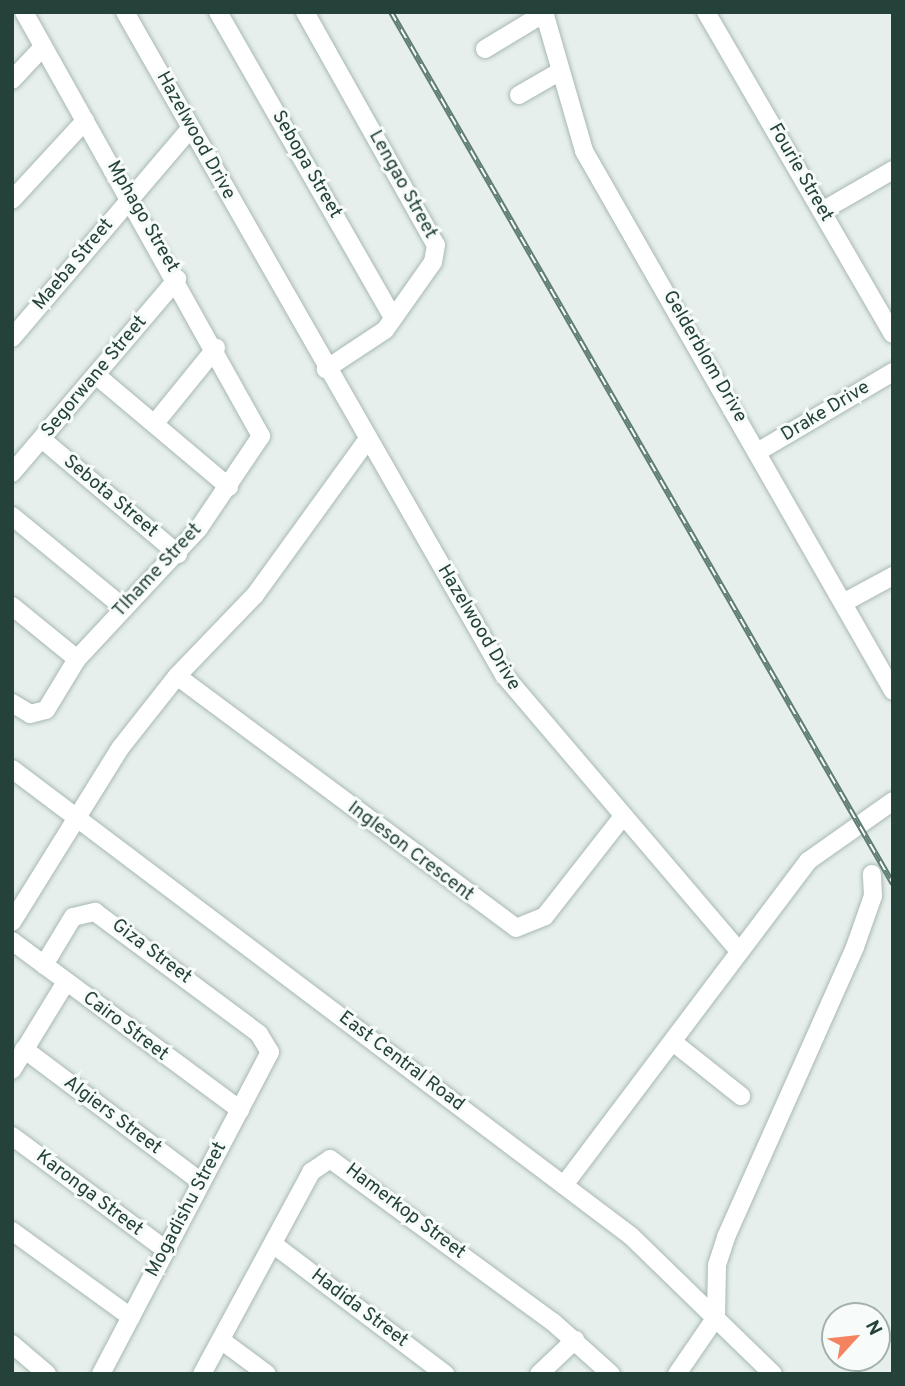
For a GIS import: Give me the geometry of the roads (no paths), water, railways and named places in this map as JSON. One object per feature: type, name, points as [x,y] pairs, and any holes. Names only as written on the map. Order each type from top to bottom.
[{"type":"street","name":"Mphago Street","points":[[24,12],[85,121],[132,196],[258,423]]},
{"type":"street","name":"Hazelwood Drive","points":[[125,12],[326,369],[504,675],[739,951]]},
{"type":"street","name":"Sebopa Street","points":[[218,12],[393,317]]},
{"type":"street","name":"Lengao Street","points":[[305,12],[436,245],[433,262],[377,338],[326,369]]},
{"type":"street","name":"Fourie Street","points":[[706,12],[893,334]]},
{"type":"street","points":[[485,49],[545,13]]},
{"type":"street","name":"Gelderblom Drive","points":[[545,13],[559,72],[584,151],[759,451],[893,691]]},
{"type":"street","points":[[12,80],[43,47]]},
{"type":"street","points":[[519,95],[559,72]]},
{"type":"street","points":[[12,200],[85,121]]},
{"type":"street","name":"Maeba Street","points":[[12,338],[190,129]]},
{"type":"street","points":[[822,211],[893,170]]},
{"type":"street","name":"Segorwane Street","points":[[12,474],[177,279]]},
{"type":"street","points":[[155,423],[216,348]]},
{"type":"street","name":"Drake Drive","points":[[759,451],[893,372]]},
{"type":"street","points":[[96,375],[229,487]]},
{"type":"street","name":"Tlhame Street","points":[[12,703],[30,714],[42,712],[78,659],[124,608],[178,555],[229,487],[258,446],[258,423]]},
{"type":"street","points":[[12,922],[73,815],[177,676],[255,595],[368,439]]},
{"type":"street","name":"Sebota Street","points":[[43,440],[178,555]]},
{"type":"street","points":[[12,516],[124,608]]},
{"type":"street","points":[[843,603],[893,576]]},
{"type":"street","points":[[12,606],[78,659]]},
{"type":"street","name":"Ingleson Crescent","points":[[177,676],[516,929],[545,916],[623,816]]},
{"type":"street","name":"East Central Road","points":[[12,769],[654,1255],[773,1374]]},
{"type":"street","points":[[564,1185],[739,951],[820,849],[893,801]]},
{"type":"street","points":[[677,1374],[716,1317],[723,1246],[855,947],[873,896],[872,874]]},
{"type":"street","name":"Giza Street","points":[[44,965],[73,917],[95,912],[268,1045]]},
{"type":"street","name":"Cairo Street","points":[[12,941],[240,1110]]},
{"type":"street","points":[[12,1070],[66,982]]},
{"type":"street","points":[[673,1042],[741,1096]]},
{"type":"street","name":"Mogadishu Street","points":[[101,1374],[201,1182],[270,1058],[268,1045]]},
{"type":"street","name":"Algiers Street","points":[[24,1049],[201,1182]]},
{"type":"street","name":"Karonga Street","points":[[12,1136],[166,1250]]},
{"type":"street","name":"Hamerkop Street","points":[[202,1374],[311,1172],[322,1161],[335,1160],[575,1340],[611,1374]]},
{"type":"street","points":[[12,1231],[131,1317]]},
{"type":"street","name":"Hadida Street","points":[[273,1244],[445,1374]]},
{"type":"street","points":[[221,1340],[267,1374]]},
{"type":"street","points":[[539,1374],[575,1340]]},
{"type":"street","points":[[12,1344],[47,1374]]},
{"type":"railway","points":[[391,12],[893,884]]}]
